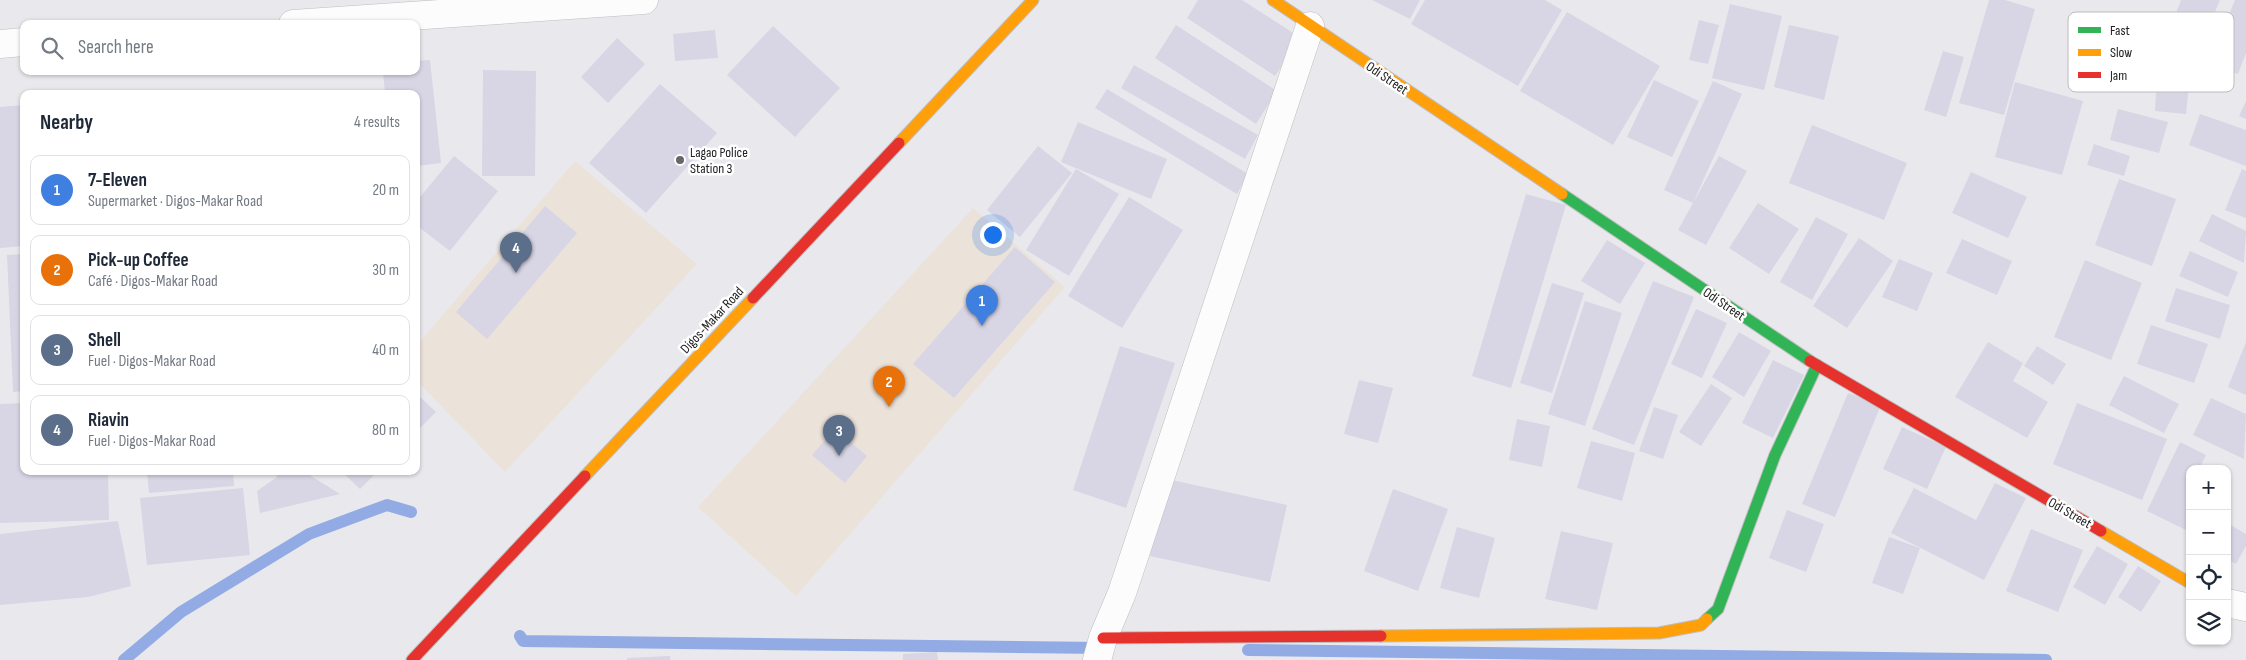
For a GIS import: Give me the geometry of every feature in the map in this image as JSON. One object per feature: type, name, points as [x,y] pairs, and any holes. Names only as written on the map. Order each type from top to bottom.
[{"type":"street","points":[[352,20],[644,0]]},
{"type":"street","name":"Digos-Makar Road","points":[[412,660],[1032,0]]},
{"type":"street","name":"Odi Street","points":[[1273,0],[1817,365],[2186,581]]},
{"type":"street","points":[[1310,26],[1122,594],[1100,649],[1659,633],[1702,625],[1718,609],[1768,470],[1796,404],[1817,365]]},
{"type":"street","points":[[0,44],[20,42]]},
{"type":"street","points":[[2231,604],[2246,607]]},
{"type":"street","points":[[399,655],[440,631]]},
{"type":"shaded area","points":[[575,161],[697,264],[505,472],[420,384],[420,341]]},
{"type":"shaded area","points":[[973,208],[1065,287],[796,596],[698,507]]},
{"type":"building","points":[[1198,0],[1242,0],[1301,38],[1275,76],[1187,18]]},
{"type":"building","points":[[1372,0],[1420,0],[1410,19]]},
{"type":"building","points":[[1425,0],[1545,0],[1562,10],[1518,86],[1411,24]]},
{"type":"building","points":[[1989,0],[2005,0],[2035,9],[2004,115],[1959,103]]},
{"type":"building","points":[[2181,0],[2220,0],[2215,12],[2176,12]]},
{"type":"building","points":[[2235,0],[2246,0],[2246,53],[2238,74],[2234,72],[2234,12],[2230,12]]},
{"type":"building","points":[[1730,4],[1782,16],[1764,90],[1712,78]]},
{"type":"building","points":[[1567,12],[1660,66],[1613,145],[1520,91]]},
{"type":"building","points":[[1699,20],[1719,25],[1708,64],[1689,60]]},
{"type":"building","points":[[1176,25],[1277,91],[1256,124],[1155,58]]},
{"type":"building","points":[[1789,25],[1839,36],[1824,100],[1774,87]]},
{"type":"building","points":[[773,26],[840,88],[795,137],[727,75]]},
{"type":"building","points":[[715,30],[718,58],[675,61],[673,34]]},
{"type":"building","points":[[617,38],[645,64],[608,103],[581,77]]},
{"type":"building","points":[[1943,51],[1964,57],[1946,117],[1924,110]]},
{"type":"building","points":[[430,60],[441,163],[420,166],[420,90],[385,90],[383,75],[420,75],[420,61]]},
{"type":"building","points":[[1134,65],[1258,135],[1245,159],[1121,88]]},
{"type":"building","points":[[483,70],[536,71],[535,176],[482,176]]},
{"type":"building","points":[[1654,80],[1699,101],[1672,157],[1627,137]]},
{"type":"building","points":[[1713,81],[1742,94],[1693,203],[1664,190]]},
{"type":"building","points":[[2015,82],[2083,101],[2062,175],[1995,157]]},
{"type":"building","points":[[660,84],[717,133],[646,213],[589,163]]},
{"type":"building","points":[[1107,89],[1248,174],[1237,194],[1095,108]]},
{"type":"building","points":[[2156,92],[2188,92],[2186,114],[2155,111]]},
{"type":"building","points":[[2246,101],[2246,119],[2239,116]]},
{"type":"building","points":[[20,105],[20,246],[0,248],[0,107]]},
{"type":"building","points":[[2118,109],[2168,122],[2159,153],[2110,140]]},
{"type":"building","points":[[2200,114],[2246,130],[2246,166],[2189,145]]},
{"type":"building","points":[[1078,122],[1167,159],[1151,199],[1061,162]]},
{"type":"building","points":[[1812,125],[1907,163],[1884,220],[1789,183]]},
{"type":"building","points":[[2094,144],[2130,156],[2124,176],[2087,165]]},
{"type":"building","points":[[1038,146],[1072,173],[1020,237],[987,210]]},
{"type":"building","points":[[454,156],[498,191],[450,251],[420,228],[420,197]]},
{"type":"building","points":[[1719,156],[1747,171],[1706,245],[1678,230]]},
{"type":"building","points":[[1076,169],[1119,194],[1069,276],[1026,250]]},
{"type":"building","points":[[2242,169],[2246,171],[2246,218],[2225,210]]},
{"type":"building","points":[[1971,172],[2027,197],[2008,238],[1952,213]]},
{"type":"building","points":[[2119,179],[2176,199],[2152,266],[2095,245]]},
{"type":"building","points":[[1526,194],[1566,205],[1511,388],[1472,376]]},
{"type":"building","points":[[1129,197],[1183,230],[1122,328],[1068,296]]},
{"type":"building","points":[[1758,203],[1799,229],[1769,274],[1729,248]]},
{"type":"building","points":[[545,206],[577,233],[487,339],[456,312]]},
{"type":"building","points":[[2212,214],[2246,231],[2244,263],[2199,241]]},
{"type":"building","points":[[1816,217],[1848,234],[1812,300],[1780,282]]},
{"type":"building","points":[[1859,238],[1893,261],[1847,328],[1813,306]]},
{"type":"building","points":[[1962,239],[2012,261],[1997,295],[1946,273]]},
{"type":"building","points":[[1607,240],[1645,263],[1620,304],[1581,281]]},
{"type":"building","points":[[1015,247],[1055,282],[954,398],[913,364]]},
{"type":"building","points":[[2190,251],[2238,272],[2228,297],[2179,276]]},
{"type":"building","points":[[20,254],[20,391],[13,392],[7,255]]},
{"type":"building","points":[[1899,259],[1933,273],[1917,311],[1882,297]]},
{"type":"building","points":[[2085,260],[2142,283],[2111,360],[2054,337]]},
{"type":"building","points":[[1653,281],[1694,297],[1634,445],[1592,429]]},
{"type":"building","points":[[1552,283],[1584,293],[1552,393],[1520,383]]},
{"type":"building","points":[[2176,288],[2230,305],[2220,339],[2165,321]]},
{"type":"building","points":[[1585,301],[1622,313],[1585,426],[1548,414]]},
{"type":"building","points":[[1696,309],[1727,323],[1702,378],[1671,364]]},
{"type":"building","points":[[2151,325],[2208,344],[2194,383],[2137,364]]},
{"type":"building","points":[[1739,332],[1771,351],[1744,397],[1712,377]]},
{"type":"building","points":[[1988,342],[2023,363],[2013,381],[2048,402],[2027,438],[1955,397]]},
{"type":"building","points":[[2246,342],[2246,395],[2228,387]]},
{"type":"building","points":[[1120,346],[1175,363],[1126,508],[1073,490]]},
{"type":"building","points":[[2037,346],[2066,364],[2053,385],[2024,366]]},
{"type":"building","points":[[1773,360],[1804,375],[1773,438],[1742,423]]},
{"type":"building","points":[[2124,376],[2179,404],[2164,433],[2109,405]]},
{"type":"building","points":[[1359,380],[1393,388],[1378,443],[1344,434]]},
{"type":"building","points":[[1711,384],[1732,398],[1701,446],[1679,432]]},
{"type":"building","points":[[1848,393],[1881,405],[1835,517],[1802,504]]},
{"type":"building","points":[[420,397],[436,412],[420,428]]},
{"type":"building","points":[[2211,398],[2246,414],[2244,459],[2193,435]]},
{"type":"building","points":[[20,403],[20,475],[108,475],[109,520],[0,523],[0,404]]},
{"type":"building","points":[[2077,403],[2167,439],[2142,500],[2053,464]]},
{"type":"building","points":[[1654,407],[1678,415],[1663,459],[1639,451]]},
{"type":"building","points":[[1517,419],[1550,426],[1542,467],[1509,460]]},
{"type":"building","points":[[1902,427],[1946,447],[1927,489],[1883,469]]},
{"type":"building","points":[[835,429],[867,456],[845,483],[812,455]]},
{"type":"building","points":[[1591,441],[1635,453],[1622,501],[1577,488]]},
{"type":"building","points":[[2180,442],[2206,455],[2201,465],[2186,465],[2186,530],[2147,511]]},
{"type":"building","points":[[147,475],[233,475],[234,486],[149,493]]},
{"type":"building","points":[[277,475],[311,475],[340,494],[260,513],[257,491],[277,477]]},
{"type":"building","points":[[345,475],[374,475],[360,489]]},
{"type":"building","points":[[1167,479],[1287,505],[1270,582],[1150,556]]},
{"type":"building","points":[[1995,483],[2026,498],[1984,580],[1891,533],[1914,488],[1976,520]]},
{"type":"building","points":[[243,488],[250,555],[147,565],[140,498]]},
{"type":"building","points":[[1393,489],[1448,509],[1418,591],[1364,571]]},
{"type":"building","points":[[1787,510],[1824,524],[1806,572],[1769,558]]},
{"type":"building","points":[[118,521],[131,586],[88,597],[0,605],[0,534]]},
{"type":"building","points":[[2231,525],[2246,534],[2246,546],[2236,564],[2231,561]]},
{"type":"building","points":[[1457,527],[1495,538],[1479,598],[1440,588]]},
{"type":"building","points":[[2031,529],[2083,550],[2058,612],[2006,591]]},
{"type":"building","points":[[1561,531],[1613,543],[1597,610],[1545,599]]},
{"type":"building","points":[[1889,537],[1920,548],[1903,594],[1872,583]]},
{"type":"building","points":[[2097,546],[2128,564],[2105,605],[2073,587]]},
{"type":"building","points":[[2138,566],[2161,581],[2141,612],[2118,597]]},
{"type":"building","points":[[937,652],[938,660],[903,660],[903,654]]},
{"type":"building","points":[[670,656],[670,660],[627,660],[627,658]]},
{"type":"waterway","points":[[124,660],[181,612],[309,534],[387,505],[411,512]]},
{"type":"waterway","points":[[520,636],[523,641],[1103,648]]},
{"type":"waterway","points":[[1248,650],[2046,660]]},
{"type":"traffic: fast","points":[[1562,194],[1810,361]]},
{"type":"traffic: fast","points":[[1707,619],[1718,609],[1775,455],[1817,365]]},
{"type":"traffic: slow","points":[[899,143],[1033,0]]},
{"type":"traffic: slow","points":[[1273,0],[1562,194]]},
{"type":"traffic: slow","points":[[585,476],[753,298]]},
{"type":"traffic: slow","points":[[2101,531],[2186,581]]},
{"type":"traffic: slow","points":[[1381,636],[1659,633],[1701,625],[1707,619]]},
{"type":"traffic: jam","points":[[753,298],[899,143]]},
{"type":"traffic: jam","points":[[1810,361],[2101,531]]},
{"type":"traffic: jam","points":[[412,660],[585,476]]},
{"type":"traffic: jam","points":[[1103,638],[1381,636]]},
{"type":"place","name":"Lagao Police Station 3","points":[[680,160]]},
{"type":"place","name":"Riavin","points":[[516,273]]},
{"type":"place","name":"7-Eleven","points":[[982,326]]},
{"type":"place","name":"Pick-up Coffee","points":[[889,407]]},
{"type":"place","name":"Shell","points":[[839,456]]}]
